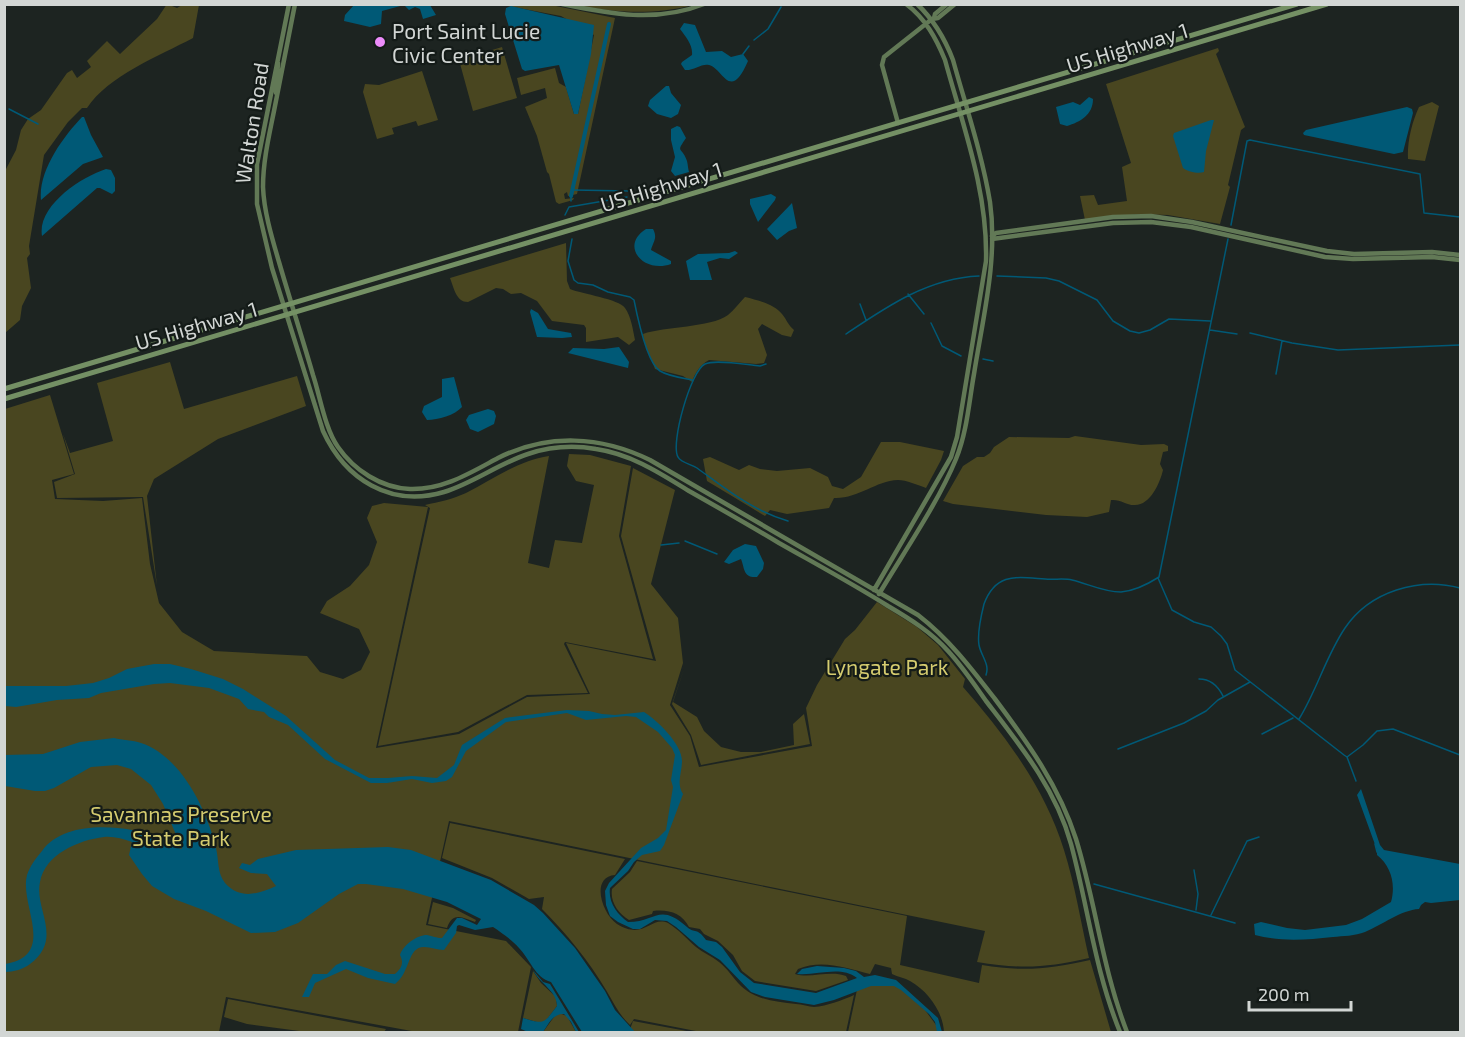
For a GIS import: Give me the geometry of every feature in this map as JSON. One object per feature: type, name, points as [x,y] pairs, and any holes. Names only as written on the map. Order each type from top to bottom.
[{"type":"main road","name":"Walton Road","points":[[289,4],[256,179],[259,219],[286,316],[323,431],[331,449],[348,470],[373,486],[396,494],[430,495],[464,484],[498,466],[530,453],[567,447],[609,451],[630,458],[667,477],[922,627],[948,651],[1026,753],[1058,809],[1070,842],[1098,968],[1120,1032]]},
{"type":"main road","name":"Walton Road","points":[[296,4],[266,148],[263,189],[266,211],[291,304],[337,445],[354,465],[376,481],[407,489],[430,488],[448,483],[529,446],[556,441],[599,442],[651,460],[918,615],[953,645],[1004,711],[1051,779],[1077,840],[1101,950],[1116,1004],[1127,1032]]},
{"type":"main road","points":[[562,4],[609,14],[640,16],[681,12],[704,4]]},
{"type":"main road","points":[[906,4],[926,24],[943,56],[983,202],[990,238]]},
{"type":"main road","points":[[874,597],[951,457],[957,437],[990,238],[989,201],[950,51],[933,19],[917,4]]},
{"type":"main road","points":[[933,19],[935,14],[947,4]]},
{"type":"main road","points":[[898,123],[882,64],[884,57],[955,4]]},
{"type":"main road","name":"US Highway 1","points":[[4,389],[1297,4]]},
{"type":"main road","name":"US Highway 1","points":[[4,399],[1328,4]]},
{"type":"main road","points":[[284,62],[282,55],[285,25]]},
{"type":"main road","points":[[1157,55],[1157,50],[1163,44]]},
{"type":"main road","points":[[1143,59],[1151,53],[1153,47]]},
{"type":"main road","points":[[277,59],[279,70],[275,87],[277,96]]},
{"type":"main road","points":[[774,169],[785,156]]},
{"type":"main road","points":[[990,238],[1113,218],[1151,216],[1192,222],[1327,251],[1371,254],[1432,252],[1461,255]]},
{"type":"main road","points":[[990,238],[1113,223],[1151,222],[1191,227],[1325,256],[1353,259],[1432,257],[1461,260]]},
{"type":"main road","points":[[435,270],[444,263],[446,257]]},
{"type":"main road","points":[[140,358],[143,352],[153,345]]},
{"type":"main road","points":[[72,379],[81,371],[82,366]]},
{"type":"green space","points":[[167,4],[177,8],[182,5],[199,5],[193,38],[135,68],[108,86],[87,108],[82,108],[68,122],[44,155],[29,246],[30,254],[27,258],[31,288],[22,306],[20,320],[5,333],[5,171],[16,150],[21,130],[28,119],[41,110],[67,73],[72,70],[77,78],[91,67],[87,61],[107,41],[120,54],[157,19]]},
{"type":"green space","points":[[502,5],[551,5],[615,18],[577,194],[568,196],[567,192],[564,194],[565,199],[574,198],[573,200],[559,204],[556,202],[537,136],[525,107],[547,98],[545,88],[521,95],[517,78],[555,68],[559,83],[566,87],[574,114],[578,114],[594,35],[561,16]]},
{"type":"green space","points":[[571,5],[693,5],[662,11],[632,12]]},
{"type":"green space","points":[[502,47],[517,98],[473,111],[459,60]]},
{"type":"green space","points":[[1218,48],[1219,51],[1216,54],[1245,127],[1241,130],[1220,224],[1168,215],[1139,214],[1085,220],[1080,196],[1094,195],[1098,205],[1127,201],[1122,167],[1131,163],[1106,84]]},
{"type":"green space","points":[[422,71],[438,120],[418,126],[416,121],[392,128],[394,134],[377,139],[363,92],[365,84],[379,85]]},
{"type":"green space","points":[[1432,102],[1439,106],[1425,161],[1408,159],[1409,139],[1416,113],[1419,107]]},
{"type":"green space","points":[[566,243],[567,281],[570,289],[608,299],[625,308],[635,340],[629,345],[618,337],[586,342],[584,325],[552,321],[537,301],[521,293],[511,294],[496,288],[468,302],[461,300],[454,290],[450,278]]},
{"type":"green space","points":[[745,297],[775,308],[794,330],[791,337],[782,335],[762,324],[758,329],[767,355],[764,363],[709,360],[698,370],[692,382],[683,376],[655,369],[643,334],[699,325],[720,319],[728,315]]},
{"type":"green space","points":[[170,362],[184,409],[297,376],[306,406],[218,439],[154,479],[147,496],[157,586],[143,497],[57,498],[54,482],[75,474],[63,434],[70,453],[113,441],[97,383]]},
{"type":"green space","name":"Savannas Preserve State Park","points":[[50,395],[74,474],[52,480],[55,499],[103,501],[142,498],[150,564],[159,603],[182,632],[214,651],[307,656],[320,672],[343,679],[361,670],[370,652],[359,629],[320,613],[327,601],[350,586],[369,565],[377,542],[367,518],[372,506],[384,503],[428,507],[376,748],[459,734],[527,697],[590,694],[566,643],[656,661],[621,536],[633,468],[675,490],[651,584],[678,618],[683,663],[670,705],[690,736],[699,767],[812,746],[806,708],[845,639],[877,602],[917,627],[938,645],[965,679],[963,687],[994,724],[1035,784],[1056,827],[1064,850],[1089,958],[1033,966],[1007,966],[977,962],[985,931],[449,821],[426,925],[506,941],[531,967],[518,1032],[417,1032],[226,997],[219,1032],[5,1032],[5,409]]},
{"type":"green space","points":[[1075,436],[1141,445],[1164,444],[1168,446],[1168,451],[1163,452],[1160,464],[1163,470],[1153,493],[1140,504],[1131,505],[1111,500],[1109,512],[1087,517],[1046,515],[943,501],[963,466],[977,457],[984,457],[1009,437],[1069,438]]},
{"type":"green space","points":[[881,442],[900,442],[944,451],[926,488],[905,481],[890,481],[851,496],[834,498],[829,508],[787,514],[770,510],[765,516],[707,481],[703,459],[710,457],[739,470],[749,465],[777,471],[810,468],[828,477],[832,486],[843,489],[861,477]]},
{"type":"green space","points":[[569,454],[590,455],[631,466],[619,536],[653,659],[565,642],[588,693],[527,695],[458,732],[378,746],[430,508],[425,505],[461,495],[516,466],[549,456],[528,563],[549,568],[555,540],[582,543],[594,485],[576,481],[567,466]]},
{"type":"green space","points":[[684,669],[673,702],[697,717],[704,731],[721,747],[741,752],[761,752],[794,745],[793,724],[804,714],[810,744],[701,765],[691,735],[672,704]]},
{"type":"green space","points":[[450,823],[625,859],[615,875],[607,877],[603,882],[601,889],[603,905],[617,924],[634,930],[657,922],[668,923],[699,949],[722,964],[747,991],[767,1000],[814,1007],[854,995],[846,1032],[701,1032],[634,1019],[630,1025],[585,958],[542,909],[544,897],[529,899],[492,878],[442,858]]},
{"type":"green space","points":[[637,861],[907,916],[900,965],[979,983],[982,965],[1036,969],[1090,960],[1111,1032],[944,1032],[938,1010],[923,990],[910,981],[892,974],[891,968],[875,964],[870,974],[825,965],[798,969],[795,974],[807,976],[840,974],[846,976],[848,980],[816,991],[755,981],[742,971],[733,955],[718,941],[704,934],[700,929],[689,927],[683,918],[674,913],[653,911],[652,914],[629,920],[621,914],[614,903],[612,889],[630,872]]},
{"type":"green space","points":[[433,902],[453,908],[476,920],[475,922],[455,918],[447,928],[428,924]]},
{"type":"green space","points":[[533,971],[541,983],[556,997],[557,1006],[545,1022],[540,1023],[523,1018]]},
{"type":"green space","points":[[858,985],[897,985],[925,1010],[940,1032],[848,1032]]},
{"type":"green space","points":[[228,999],[386,1029],[384,1032],[307,1032],[247,1024],[224,1017]]},
{"type":"green space","points":[[559,1013],[567,1016],[576,1032],[543,1032]]},
{"type":"green space","points":[[633,1021],[692,1032],[629,1032]]},
{"type":"water","points":[[354,5],[404,5],[382,11],[381,24],[370,27],[344,21],[345,15]]},
{"type":"water","points":[[404,5],[430,5],[436,15],[423,19],[420,9],[415,7],[409,10]]},
{"type":"water","points":[[511,6],[594,25],[591,54],[578,114],[574,114],[559,65],[525,71],[522,69],[505,14],[506,8]]},
{"type":"water","points":[[684,23],[695,25],[706,52],[722,51],[731,57],[743,54],[748,61],[736,80],[731,82],[727,80],[709,65],[685,70],[681,64],[692,55],[692,51],[689,41],[680,29]]},
{"type":"water","points":[[669,86],[671,93],[681,105],[678,114],[671,118],[657,114],[648,106],[650,100]]},
{"type":"water","points":[[1089,97],[1093,99],[1092,105],[1085,117],[1067,126],[1060,124],[1056,107],[1073,102],[1080,105]]},
{"type":"water","points":[[1407,107],[1412,109],[1413,113],[1403,152],[1394,154],[1303,133],[1306,130]]},
{"type":"water","points":[[82,117],[103,157],[83,164],[41,200],[43,178],[53,155]]},
{"type":"water","points":[[1214,120],[1206,151],[1204,172],[1191,172],[1183,168],[1174,133]]},
{"type":"water","points":[[677,126],[686,138],[680,150],[685,156],[689,172],[675,176],[671,171],[675,157],[671,129]]},
{"type":"water","points":[[106,169],[111,170],[115,178],[115,191],[112,194],[97,188],[42,236],[42,225],[53,204],[73,186]]},
{"type":"water","points":[[771,194],[776,197],[775,200],[758,222],[750,199]]},
{"type":"water","points":[[792,203],[797,228],[777,240],[767,229]]},
{"type":"water","points":[[646,229],[653,229],[654,232],[655,237],[651,250],[671,261],[671,264],[652,265],[638,257],[635,243],[638,236]]},
{"type":"water","points":[[735,251],[738,253],[729,259],[720,258],[707,262],[712,280],[690,280],[686,261],[698,254]]},
{"type":"water","points":[[531,309],[538,313],[548,329],[571,333],[572,337],[537,337]]},
{"type":"water","points":[[619,347],[629,362],[628,368],[568,353],[573,348]]},
{"type":"water","points":[[454,377],[462,407],[446,416],[427,420],[422,412],[424,406],[442,397],[442,379]]},
{"type":"water","points":[[488,409],[494,411],[496,416],[494,424],[478,432],[470,429],[466,420],[469,415]]},
{"type":"water","points":[[745,544],[756,546],[764,563],[757,577],[747,574],[741,559],[729,564],[724,562],[733,550]]},
{"type":"water","points":[[154,664],[170,664],[191,669],[223,679],[243,689],[286,716],[335,760],[369,778],[412,776],[437,778],[454,765],[462,745],[505,718],[567,710],[615,715],[644,712],[662,727],[678,747],[682,761],[680,782],[683,794],[660,851],[642,855],[610,888],[612,903],[620,915],[628,922],[663,914],[678,920],[700,933],[706,940],[716,942],[740,972],[754,983],[816,993],[857,978],[843,972],[797,974],[802,969],[817,966],[844,968],[856,971],[864,977],[875,975],[896,980],[938,1018],[942,1032],[937,1032],[935,1022],[929,1014],[894,986],[871,986],[814,1005],[765,997],[751,992],[720,960],[699,947],[667,921],[655,920],[640,929],[633,929],[610,916],[605,891],[609,883],[641,848],[658,838],[666,830],[673,787],[671,780],[675,755],[672,748],[658,732],[636,717],[586,720],[567,713],[506,722],[466,751],[452,777],[446,781],[432,783],[412,779],[371,783],[325,759],[288,725],[269,717],[264,712],[248,709],[239,699],[209,688],[170,683],[154,684],[101,693],[89,698],[57,700],[16,707],[5,706],[5,686],[66,686],[93,683],[127,669]]},
{"type":"water","points":[[114,738],[138,742],[155,750],[180,772],[206,817],[216,848],[221,875],[225,883],[237,892],[250,894],[276,886],[267,874],[251,873],[239,868],[242,863],[250,865],[258,859],[296,850],[388,847],[411,850],[491,880],[534,905],[575,948],[605,991],[615,1010],[635,1032],[582,1032],[551,982],[541,977],[523,952],[493,927],[475,930],[459,925],[444,950],[419,948],[395,984],[368,978],[346,969],[315,983],[309,997],[302,997],[313,974],[327,974],[336,965],[345,961],[385,974],[395,974],[402,965],[400,955],[407,944],[423,935],[442,938],[457,918],[477,925],[481,919],[447,902],[403,889],[358,884],[339,894],[298,923],[275,932],[251,933],[206,911],[174,899],[152,886],[129,855],[132,842],[111,837],[74,845],[56,856],[49,864],[43,872],[39,892],[46,924],[45,944],[40,954],[28,966],[5,972],[5,964],[21,959],[30,951],[33,927],[26,887],[27,875],[35,859],[52,841],[80,829],[113,828],[158,837],[182,849],[163,804],[151,785],[131,769],[117,765],[91,767],[45,791],[5,786],[5,755],[43,754],[80,742]]},
{"type":"water","points":[[1361,789],[1380,845],[1384,850],[1460,864],[1460,900],[1425,902],[1419,909],[1405,912],[1365,932],[1353,935],[1294,940],[1255,935],[1254,924],[1261,922],[1305,930],[1346,925],[1362,919],[1391,902],[1393,889],[1391,876],[1386,864],[1377,855],[1357,795]]},
{"type":"water","points":[[533,970],[543,982],[550,984],[579,1032],[576,1032],[564,1014],[554,1017],[543,1032],[528,1032],[521,1029],[523,1018],[543,1021],[557,1006],[554,996]]},
{"type":"waterway","points":[[754,40],[768,29],[781,7]]},
{"type":"waterway","points":[[571,196],[609,24]]},
{"type":"waterway","points":[[743,54],[749,46]]},
{"type":"waterway","points":[[9,109],[38,124]]},
{"type":"waterway","points":[[1231,225],[1247,141],[1250,140],[1420,174],[1424,213],[1460,217]]},
{"type":"waterway","points":[[573,190],[630,191]]},
{"type":"waterway","points":[[571,196],[571,201]]},
{"type":"waterway","points":[[565,215],[569,207],[627,197]]},
{"type":"waterway","points":[[572,239],[568,261],[574,280],[634,300],[643,338],[655,366],[667,374],[692,380]]},
{"type":"waterway","points":[[986,675],[986,664],[979,645],[980,624],[984,604],[995,586],[1001,582],[1017,578],[1069,579],[1121,592],[1141,587],[1159,577],[1228,239]]},
{"type":"waterway","points":[[846,334],[892,304],[925,288],[942,282],[979,276]]},
{"type":"waterway","points":[[997,276],[1046,278],[1059,281],[1097,300],[1113,321],[1130,331],[1139,333],[1150,330],[1169,319],[1210,321]]},
{"type":"waterway","points":[[908,294],[924,314]]},
{"type":"waterway","points":[[860,304],[866,320]]},
{"type":"waterway","points":[[931,323],[942,346],[961,356]]},
{"type":"waterway","points":[[1210,330],[1237,334]]},
{"type":"waterway","points":[[1250,333],[1292,343],[1338,350],[1460,345]]},
{"type":"waterway","points":[[1276,374],[1282,341]]},
{"type":"waterway","points":[[983,359],[993,361]]},
{"type":"waterway","points":[[766,364],[760,366],[716,362],[705,364],[699,369],[683,408],[676,450],[681,461],[697,468],[740,499],[788,521]]},
{"type":"waterway","points":[[685,541],[717,554]]},
{"type":"waterway","points":[[661,545],[679,543]]},
{"type":"waterway","points":[[1158,578],[1172,610],[1194,622],[1211,627],[1221,636],[1227,644],[1235,670],[1347,757],[1377,731],[1393,729],[1460,755]]},
{"type":"waterway","points":[[1299,719],[1338,639],[1355,615],[1382,596],[1396,590],[1428,584],[1460,588]]},
{"type":"waterway","points":[[1199,679],[1214,684],[1223,696]]},
{"type":"waterway","points":[[1118,749],[1184,723],[1250,682]]},
{"type":"waterway","points":[[1262,734],[1293,718]]},
{"type":"waterway","points":[[1347,757],[1356,781]]},
{"type":"waterway","points":[[1211,915],[1247,841],[1259,837]]},
{"type":"waterway","points":[[1375,844],[1377,852]]},
{"type":"waterway","points":[[1194,870],[1198,894],[1196,910]]},
{"type":"waterway","points":[[1094,884],[1235,923]]},
{"type":"place","name":"Port Saint Lucie Civic Center","points":[[380,42]]},
{"type":"park label","name":"Lyngate Park","points":[[887,666]]}]
